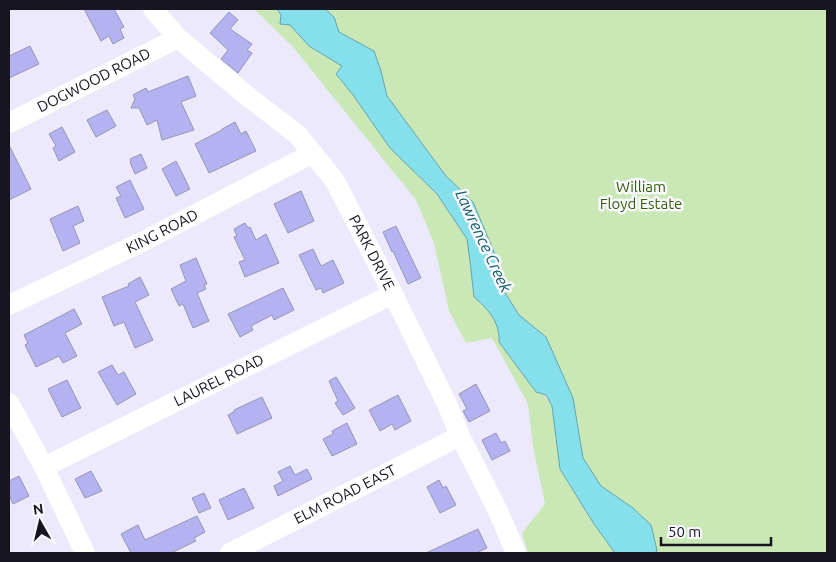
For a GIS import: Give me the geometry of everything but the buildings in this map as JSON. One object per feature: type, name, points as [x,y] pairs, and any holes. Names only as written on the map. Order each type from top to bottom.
[{"type":"street","name":"PARK DRIVE","points":[[152,9],[178,38],[298,136],[335,181],[447,404],[460,436],[498,511],[516,553]]},
{"type":"street","name":"DOGWOOD ROAD","points":[[9,123],[178,38]]},
{"type":"street","name":"KING ROAD","points":[[9,305],[144,241],[313,153]]},
{"type":"street","name":"LAUREL ROAD","points":[[44,467],[393,294]]},
{"type":"street","points":[[9,403],[44,467],[85,553]]},
{"type":"street","name":"ELM ROAD EAST","points":[[230,553],[460,436]]},
{"type":"green space","name":"William Floyd Estate","points":[[254,9],[277,9],[309,46],[342,66],[336,74],[353,95],[338,44],[299,9],[827,9],[827,553],[633,553],[570,465],[561,410],[472,276],[474,297],[488,309],[500,332],[552,406],[560,469],[594,524],[615,553],[528,553],[522,533],[545,504],[533,447],[528,404],[492,338],[466,343],[449,311],[434,243],[416,200],[293,47]]},
{"type":"water","name":"Lawrence Creek","points":[[277,9],[325,9],[334,17],[339,32],[374,51],[387,96],[446,176],[473,202],[500,266],[504,291],[519,315],[546,337],[573,398],[583,458],[601,486],[633,508],[651,525],[657,550],[656,553],[615,553],[594,524],[560,469],[552,406],[546,395],[536,392],[499,342],[499,335],[492,316],[474,297],[467,239],[437,194],[390,148],[336,74],[342,66],[309,46],[290,25],[280,24],[281,15]]}]
